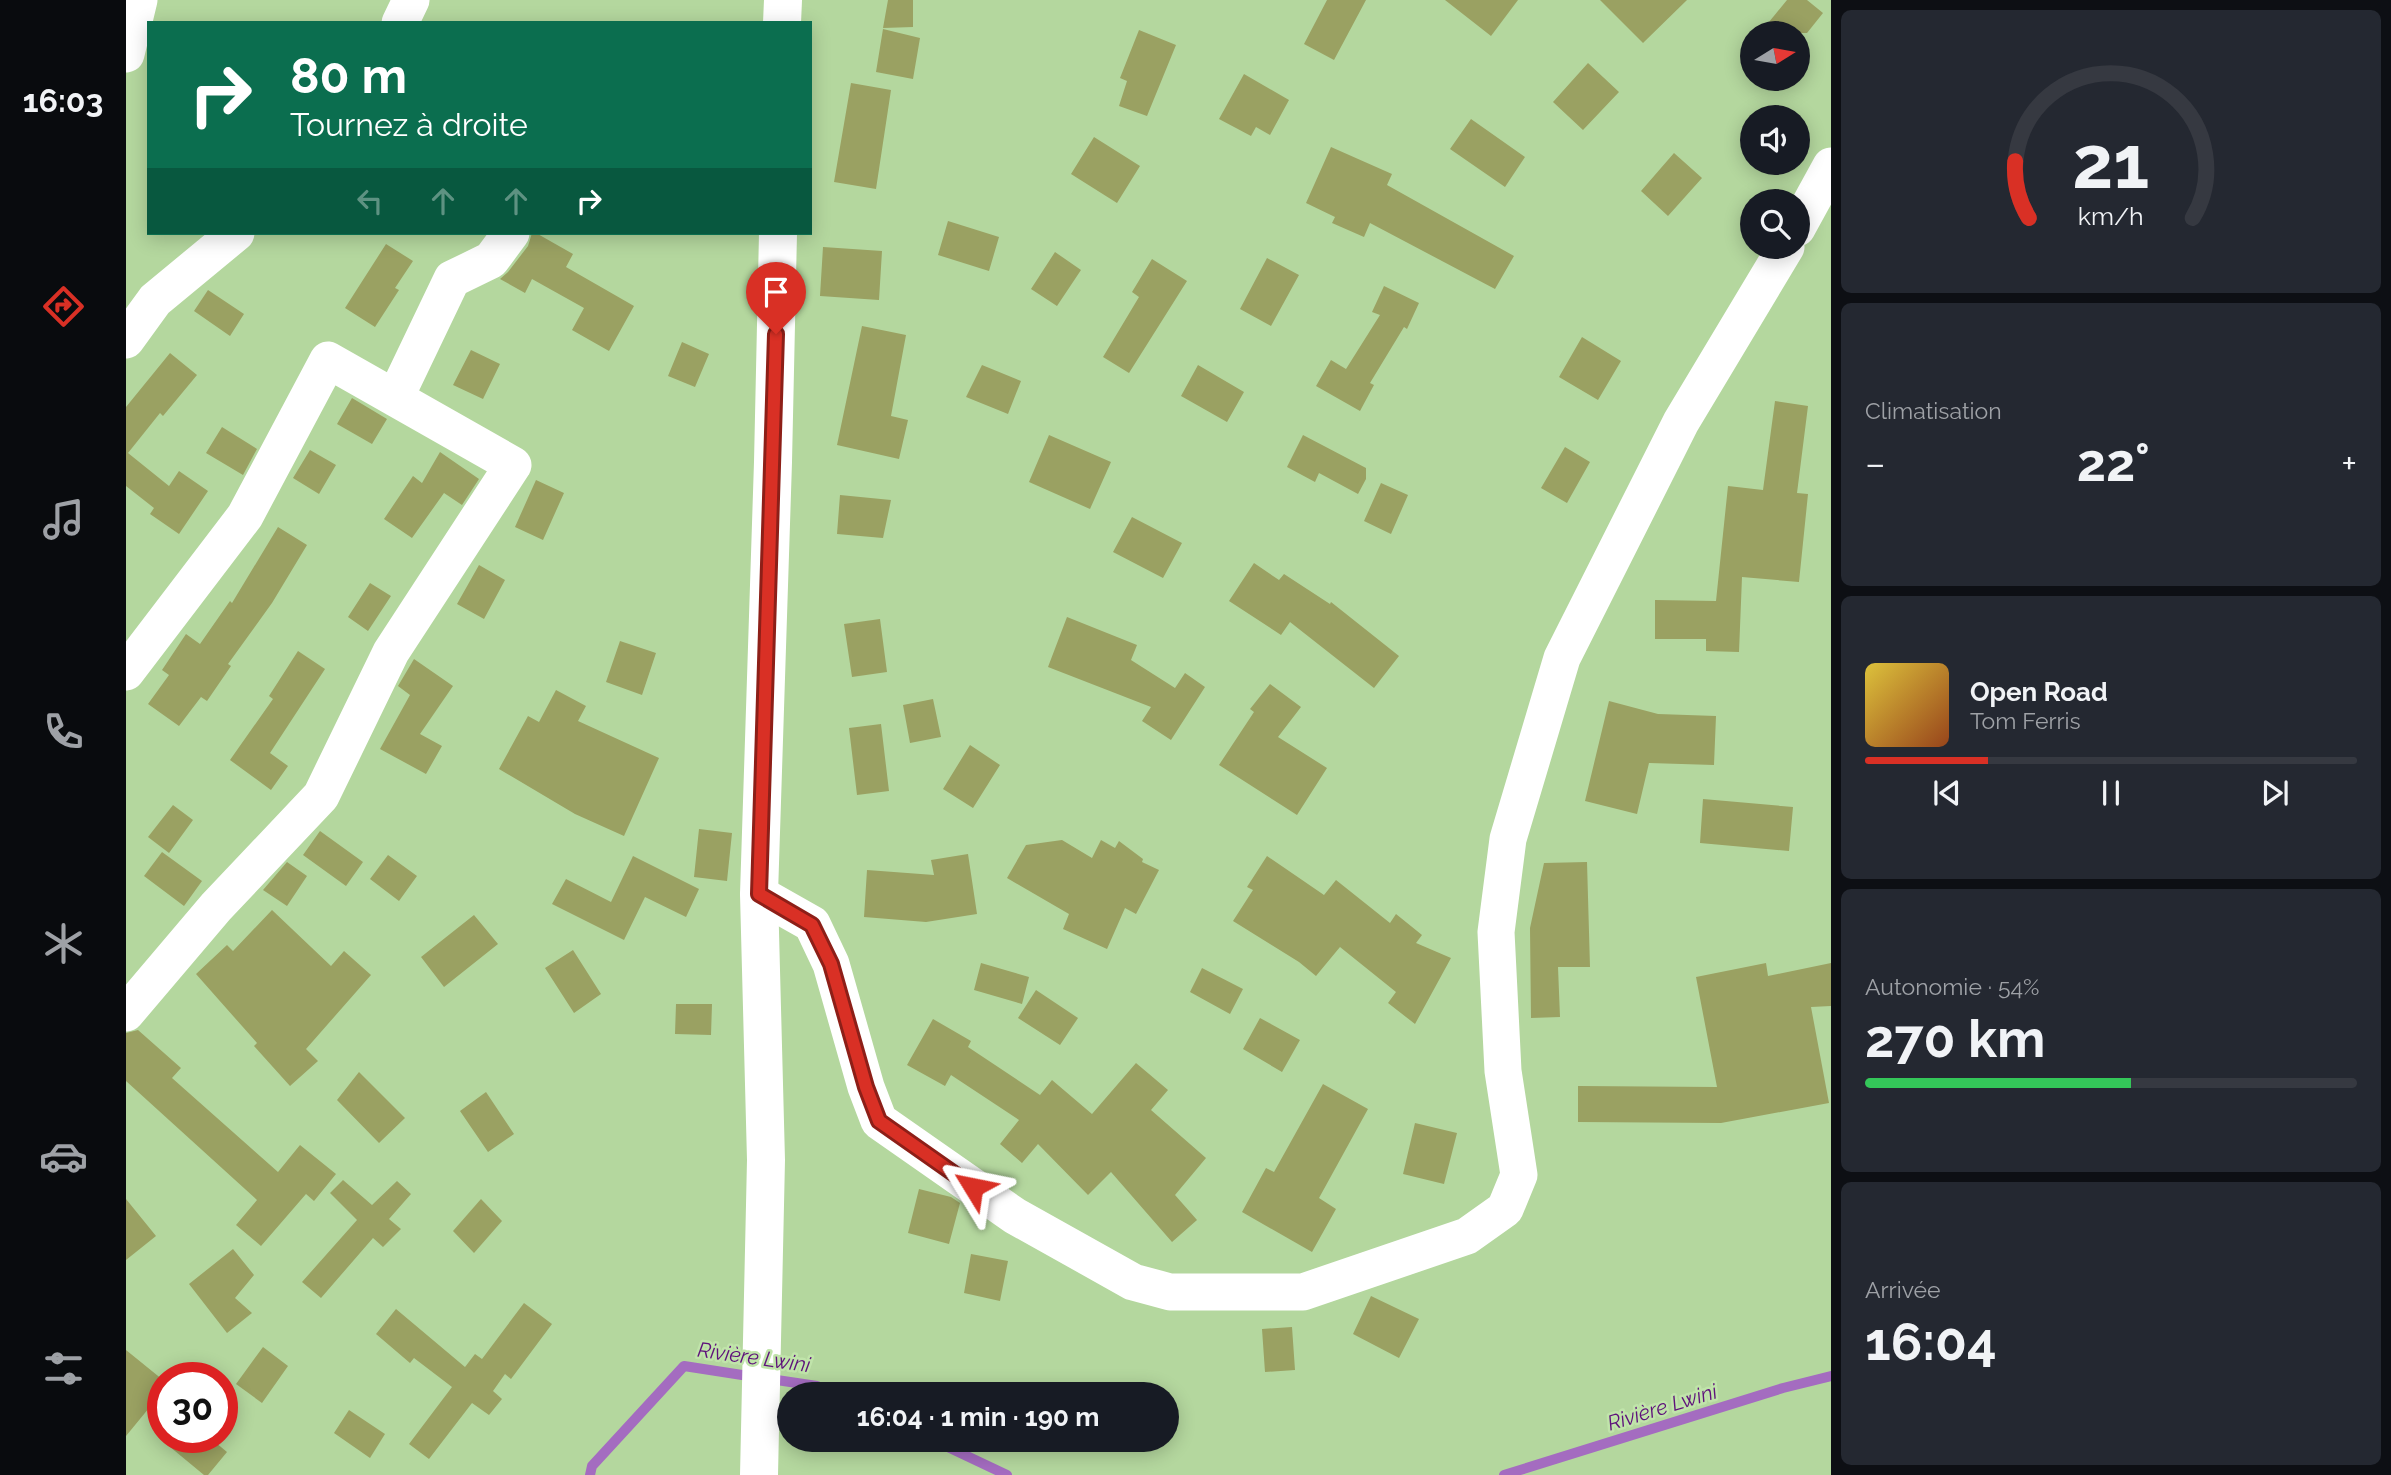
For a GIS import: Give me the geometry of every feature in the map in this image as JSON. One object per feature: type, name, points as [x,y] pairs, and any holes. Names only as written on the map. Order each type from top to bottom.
[{"type":"highway","points":[[782,21],[783,0]]},
{"type":"highway","points":[[759,1475],[766,1160],[759,894],[778,235]]},
{"type":"street","points":[[126,54],[139,0]]},
{"type":"street","points":[[401,21],[411,0]]},
{"type":"street","points":[[1810,204],[1831,166]]},
{"type":"street","points":[[126,340],[155,300],[234,235]]},
{"type":"street","points":[[395,398],[452,279],[491,260],[509,235]]},
{"type":"street","points":[[759,894],[812,925],[831,964],[866,1087],[879,1121],[1015,1216],[1133,1282],[1170,1292],[1303,1292],[1467,1236],[1505,1209],[1519,1175],[1503,1071],[1496,932],[1508,839],[1562,658],[1681,422],[1779,259]]},
{"type":"street","points":[[126,672],[245,516],[328,360],[513,465],[391,652],[321,796],[216,907],[126,1013]]},
{"type":"building","points":[[888,0],[913,0],[913,27],[883,28]]},
{"type":"building","points":[[1327,0],[1366,0],[1334,60],[1304,44]]},
{"type":"building","points":[[1445,0],[1518,0],[1491,36]]},
{"type":"building","points":[[1600,0],[1687,0],[1643,43]]},
{"type":"building","points":[[1787,0],[1807,0],[1823,13],[1810,29],[1810,21],[1770,21]]},
{"type":"building","points":[[883,29],[920,38],[913,79],[876,72]]},
{"type":"building","points":[[1139,30],[1176,45],[1147,116],[1119,106],[1127,81],[1120,78]]},
{"type":"building","points":[[1588,63],[1619,92],[1583,130],[1553,102]]},
{"type":"building","points":[[1244,74],[1289,100],[1270,135],[1256,127],[1251,136],[1219,119]]},
{"type":"building","points":[[851,83],[891,90],[876,189],[834,182]]},
{"type":"building","points":[[1471,119],[1525,157],[1505,187],[1450,149]]},
{"type":"building","points":[[1094,137],[1140,166],[1117,203],[1071,174]]},
{"type":"building","points":[[1331,147],[1392,174],[1387,185],[1514,256],[1495,289],[1370,223],[1364,237],[1332,223],[1335,217],[1306,203]]},
{"type":"building","points":[[1674,153],[1702,178],[1668,216],[1641,191]]},
{"type":"building","points":[[948,221],[999,237],[989,271],[938,255]]},
{"type":"building","points":[[531,235],[540,235],[573,254],[566,267],[634,306],[609,351],[572,330],[584,308],[532,279],[525,293],[500,279],[528,246]]},
{"type":"building","points":[[386,244],[413,261],[395,288],[399,290],[375,327],[345,308]]},
{"type":"building","points":[[823,247],[882,251],[879,300],[820,296]]},
{"type":"building","points":[[1055,252],[1081,270],[1057,306],[1031,289]]},
{"type":"building","points":[[1267,258],[1299,275],[1271,326],[1240,309]]},
{"type":"building","points":[[1152,259],[1187,281],[1129,373],[1103,357],[1139,297],[1132,292]]},
{"type":"building","points":[[1384,286],[1419,303],[1407,329],[1404,327],[1370,383],[1374,385],[1360,411],[1316,386],[1331,360],[1346,369],[1380,315],[1372,312]]},
{"type":"building","points":[[208,290],[244,314],[230,336],[194,311]]},
{"type":"building","points":[[862,326],[906,335],[891,416],[908,420],[899,459],[837,445]]},
{"type":"building","points":[[1582,337],[1621,361],[1598,400],[1559,377]]},
{"type":"building","points":[[682,342],[709,354],[695,387],[668,376]]},
{"type":"building","points":[[471,350],[500,364],[483,399],[453,385]]},
{"type":"building","points":[[170,353],[197,375],[163,416],[160,413],[128,453],[169,486],[179,471],[208,491],[179,534],[150,514],[154,508],[126,486],[126,407]]},
{"type":"building","points":[[982,365],[1021,381],[1008,414],[966,397]]},
{"type":"building","points":[[1198,365],[1244,392],[1227,422],[1181,396]]},
{"type":"building","points":[[352,398],[387,419],[372,444],[337,424]]},
{"type":"building","points":[[1775,401],[1808,406],[1797,493],[1808,494],[1799,582],[1742,577],[1739,652],[1706,651],[1706,639],[1655,639],[1655,600],[1716,601],[1728,486],[1763,490]]},
{"type":"building","points":[[222,427],[257,449],[243,475],[206,453]]},
{"type":"building","points":[[1049,435],[1111,462],[1090,509],[1029,482]]},
{"type":"building","points":[[1303,435],[1366,468],[1366,479],[1358,494],[1319,473],[1315,482],[1287,467]]},
{"type":"building","points":[[1565,447],[1590,462],[1567,503],[1541,488]]},
{"type":"building","points":[[310,450],[336,465],[319,494],[293,478]]},
{"type":"building","points":[[440,452],[479,479],[462,505],[444,493],[412,538],[384,519],[413,476],[422,483]]},
{"type":"building","points":[[536,480],[564,493],[543,540],[515,527]]},
{"type":"building","points":[[1381,483],[1408,495],[1391,534],[1364,521]]},
{"type":"building","points":[[840,495],[891,500],[883,538],[837,534]]},
{"type":"building","points":[[1132,517],[1182,543],[1163,578],[1113,552]]},
{"type":"building","points":[[278,527],[307,545],[272,603],[228,664],[231,666],[207,701],[201,697],[179,726],[148,704],[169,675],[162,670],[186,634],[200,644],[230,601],[232,603]]},
{"type":"building","points":[[1254,563],[1279,580],[1284,574],[1330,604],[1331,602],[1399,656],[1374,688],[1290,622],[1281,635],[1229,601]]},
{"type":"building","points":[[479,565],[505,580],[484,619],[457,604]]},
{"type":"building","points":[[370,583],[391,596],[368,631],[348,617]]},
{"type":"building","points":[[1067,617],[1137,645],[1131,660],[1175,688],[1185,673],[1205,687],[1171,740],[1142,721],[1151,707],[1048,667]]},
{"type":"building","points":[[880,619],[887,672],[852,677],[844,624]]},
{"type":"building","points":[[620,641],[656,653],[642,695],[606,682]]},
{"type":"building","points":[[298,651],[325,669],[270,753],[288,766],[271,790],[230,760],[273,699],[269,696]]},
{"type":"building","points":[[414,659],[453,686],[420,734],[442,746],[426,774],[380,749],[410,695],[398,686]]},
{"type":"building","points":[[1270,684],[1301,707],[1278,737],[1327,768],[1297,815],[1219,765],[1254,712],[1250,709]]},
{"type":"building","points":[[556,690],[586,706],[578,721],[659,758],[624,836],[575,814],[499,769],[528,716],[539,722]]},
{"type":"building","points":[[933,699],[941,737],[910,743],[903,705]]},
{"type":"building","points":[[1609,701],[1658,714],[1716,716],[1714,765],[1649,763],[1637,814],[1585,801]]},
{"type":"building","points":[[881,724],[889,791],[857,795],[849,728]]},
{"type":"building","points":[[970,745],[1000,765],[973,808],[943,789]]},
{"type":"building","points":[[1703,799],[1793,807],[1789,851],[1700,843]]},
{"type":"building","points":[[173,805],[193,820],[169,853],[148,837]]},
{"type":"building","points":[[699,829],[732,833],[727,881],[694,877]]},
{"type":"building","points":[[320,831],[363,862],[346,886],[303,855]]},
{"type":"building","points":[[1062,840],[1092,858],[1101,840],[1115,848],[1119,841],[1143,859],[1142,862],[1159,870],[1136,914],[1125,908],[1107,949],[1063,929],[1069,914],[1007,878],[1026,845]]},
{"type":"building","points":[[162,852],[202,881],[184,906],[144,876]]},
{"type":"building","points":[[968,854],[977,914],[926,922],[864,917],[867,870],[934,875],[931,860]]},
{"type":"building","points":[[388,855],[417,876],[399,901],[370,879]]},
{"type":"building","points":[[633,856],[699,889],[686,917],[645,897],[624,940],[552,904],[566,879],[611,902]]},
{"type":"building","points":[[1267,856],[1324,895],[1336,880],[1390,923],[1396,914],[1422,935],[1416,943],[1451,958],[1415,1024],[1388,1003],[1396,992],[1340,947],[1316,976],[1299,962],[1233,921],[1253,890],[1247,887]]},
{"type":"building","points":[[287,862],[307,876],[287,906],[263,890]]},
{"type":"building","points":[[1587,862],[1590,967],[1558,967],[1560,1017],[1531,1018],[1530,928],[1544,863]]},
{"type":"building","points":[[272,910],[331,966],[344,951],[371,975],[306,1049],[318,1061],[290,1086],[254,1046],[257,1043],[196,974],[227,945],[233,951]]},
{"type":"building","points":[[474,915],[498,944],[444,987],[421,957]]},
{"type":"building","points":[[573,950],[601,994],[574,1013],[545,968]]},
{"type":"building","points":[[981,963],[1029,977],[1022,1004],[974,990]]},
{"type":"building","points":[[1766,963],[1768,976],[1831,963],[1831,1006],[1811,1007],[1829,1103],[1721,1123],[1578,1122],[1578,1086],[1717,1087],[1696,977]]},
{"type":"building","points":[[1202,968],[1243,989],[1230,1014],[1190,992]]},
{"type":"building","points":[[1036,990],[1078,1018],[1060,1045],[1018,1018]]},
{"type":"building","points":[[676,1004],[712,1004],[711,1035],[675,1034]]},
{"type":"building","points":[[1260,1018],[1300,1040],[1282,1072],[1243,1049]]},
{"type":"building","points":[[933,1019],[971,1041],[968,1047],[1040,1095],[1052,1080],[1092,1114],[1136,1063],[1168,1090],[1151,1110],[1206,1158],[1175,1195],[1197,1220],[1172,1242],[1111,1172],[1088,1195],[1038,1144],[1022,1163],[1000,1144],[1019,1120],[951,1075],[945,1086],[907,1065]]},
{"type":"building","points":[[138,1030],[181,1068],[172,1078],[278,1172],[300,1145],[336,1174],[314,1201],[306,1194],[261,1246],[236,1225],[257,1200],[126,1081],[126,1033]]},
{"type":"building","points":[[359,1072],[405,1118],[379,1143],[337,1100]]},
{"type":"building","points":[[1323,1084],[1368,1109],[1319,1198],[1336,1209],[1312,1252],[1242,1212],[1266,1168],[1274,1172]]},
{"type":"building","points":[[486,1092],[514,1134],[488,1152],[460,1111]]},
{"type":"building","points":[[1415,1123],[1457,1133],[1444,1184],[1403,1174]]},
{"type":"building","points":[[343,1180],[372,1205],[397,1181],[411,1194],[389,1219],[401,1229],[383,1247],[373,1238],[321,1298],[302,1282],[357,1220],[330,1193]]},
{"type":"building","points":[[919,1189],[951,1197],[960,1203],[949,1244],[908,1233]]},
{"type":"building","points":[[126,1199],[156,1236],[126,1260]]},
{"type":"building","points":[[481,1199],[502,1221],[474,1253],[453,1231]]},
{"type":"building","points":[[233,1249],[254,1275],[235,1298],[252,1313],[227,1333],[189,1284]]},
{"type":"building","points":[[971,1254],[1008,1261],[1000,1301],[964,1293]]},
{"type":"building","points":[[1371,1296],[1419,1319],[1399,1358],[1353,1334]]},
{"type":"building","points":[[524,1303],[552,1324],[511,1379],[505,1374],[493,1391],[502,1399],[489,1415],[472,1403],[429,1459],[409,1444],[452,1387],[414,1358],[410,1363],[376,1334],[396,1309],[465,1367],[475,1354],[482,1359]]},
{"type":"building","points":[[1292,1327],[1295,1370],[1265,1372],[1262,1329]]},
{"type":"building","points":[[263,1347],[288,1366],[262,1403],[238,1385],[238,1381]]},
{"type":"building","points":[[126,1350],[147,1367],[147,1410],[126,1436]]},
{"type":"building","points":[[349,1410],[385,1434],[370,1458],[334,1433]]},
{"type":"building","points":[[177,1453],[226,1453],[208,1475],[204,1475]]},
{"type":"waterway","name":"Rivière Lwini","points":[[590,1475],[592,1466],[684,1366],[755,1377]]},
{"type":"waterway","name":"Rivière Lwini","points":[[1504,1475],[1783,1388],[1831,1376]]},
{"type":"waterway","name":"Rivière Lwini","points":[[770,1379],[790,1382]]},
{"type":"waterway","name":"Rivière Lwini","points":[[958,1452],[1007,1475]]},
{"type":"route","points":[[776,334],[759,894],[812,925],[831,964],[866,1087],[879,1121],[973,1187]]}]
